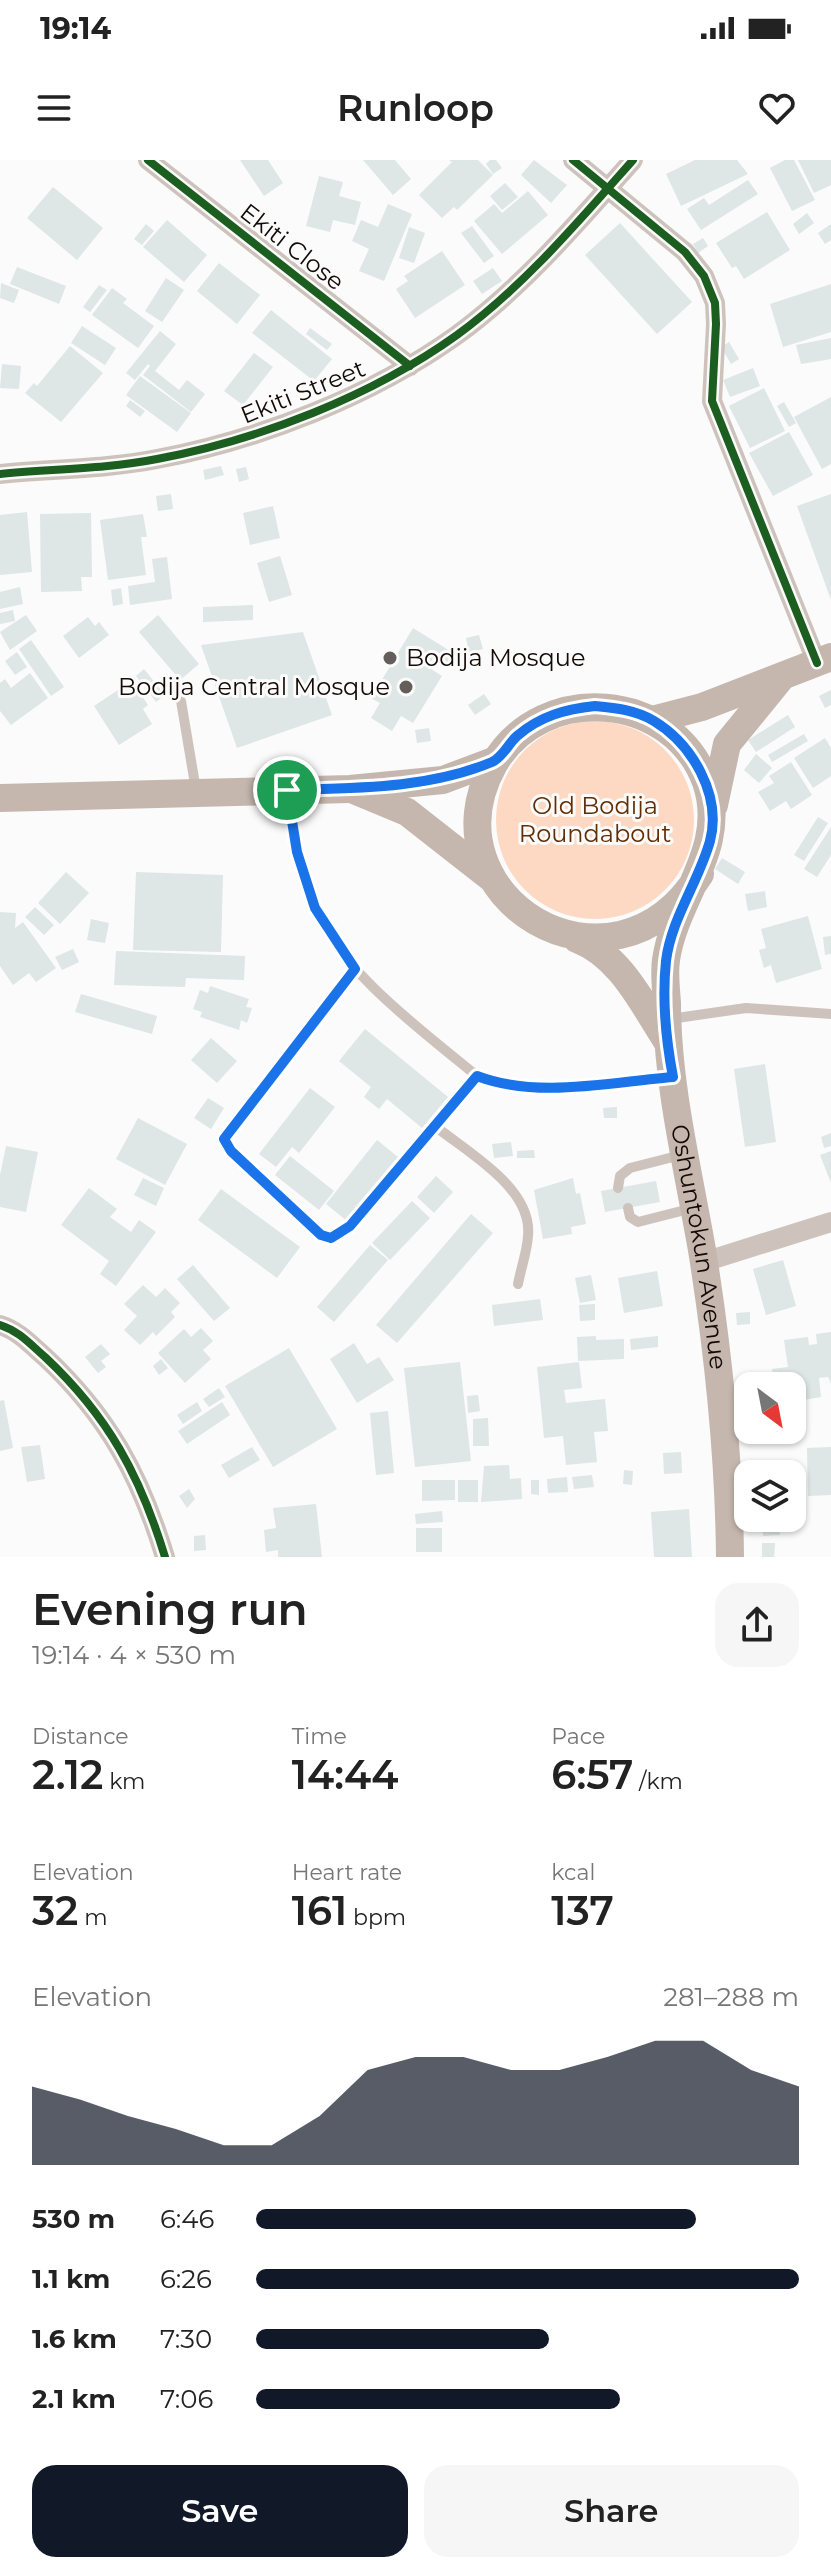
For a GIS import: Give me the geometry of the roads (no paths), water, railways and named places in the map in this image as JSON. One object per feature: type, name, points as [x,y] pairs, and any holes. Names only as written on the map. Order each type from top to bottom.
[{"type":"main road","points":[[652,720],[702,707],[824,660]]},
{"type":"main road","points":[[350,789],[407,812],[493,879],[513,905],[540,925],[572,937],[615,937],[636,931],[673,909],[700,874],[711,836],[716,788],[727,744],[783,675]]},
{"type":"main road","points":[[493,879],[482,850],[478,819],[487,779],[496,760],[515,738],[539,720],[566,709],[595,706],[625,709],[652,720],[684,747],[705,782],[711,809],[711,836]]},
{"type":"main road","points":[[0,798],[350,789],[443,780],[496,760]]},
{"type":"main road","name":"Oshuntokun Avenue","points":[[700,874],[679,918],[666,959],[667,1030],[704,1262],[730,1508],[730,1557]]},
{"type":"main road","name":"Oshuntokun Avenue","points":[[572,937],[596,946],[615,963],[667,1030]]},
{"type":"street","name":"Ekiti Close","points":[[148,160],[410,366]]},
{"type":"street","points":[[573,160],[685,252],[704,276],[715,303],[712,401],[824,660]]},
{"type":"street","name":"Ekiti Street","points":[[0,474],[154,460],[231,442],[373,387],[459,334],[514,287],[633,160]]},
{"type":"street","points":[[704,1262],[831,1222]]},
{"type":"street","points":[[0,1325],[15,1330],[74,1384],[119,1443],[150,1508],[165,1557]]},
{"type":"lane","points":[[181,701],[196,792]]},
{"type":"lane","points":[[287,790],[297,852],[315,908],[355,969],[477,1076],[501,1085],[541,1088],[673,1077]]},
{"type":"lane","points":[[355,969],[228,1131],[225,1144],[321,1235],[331,1238],[350,1226],[477,1076]]},
{"type":"lane","points":[[667,1030],[746,1008],[831,1014]]},
{"type":"lane","points":[[435,1126],[500,1178],[524,1206],[529,1234],[518,1284]]},
{"type":"lane","points":[[618,1188],[620,1176],[630,1168],[685,1154]]},
{"type":"lane","points":[[628,1208],[630,1217],[638,1222],[695,1208]]},
{"type":"place","name":"Bodija Mosque","points":[[390,658]]},
{"type":"place","name":"Bodija Central Mosque","points":[[406,687]]},
{"type":"park label","name":"Old Bodija Roundabout","points":[[595,820]]}]
